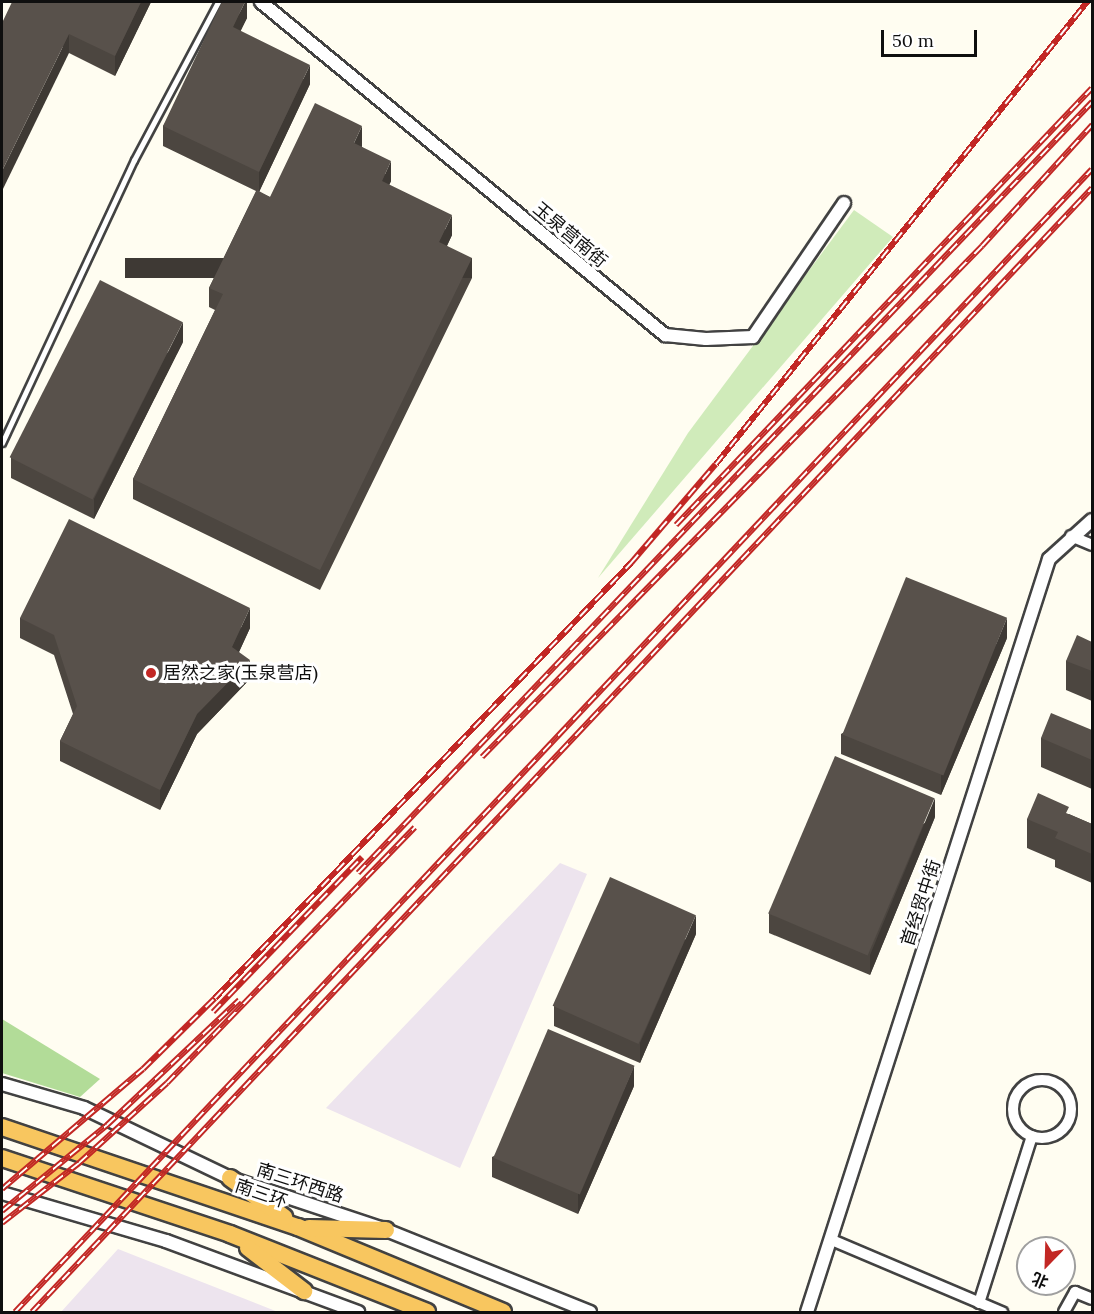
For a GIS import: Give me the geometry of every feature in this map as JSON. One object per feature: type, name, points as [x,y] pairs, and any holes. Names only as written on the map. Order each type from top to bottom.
[{"type":"highway","name":"南三环","points":[[2,1127],[298,1227],[503,1312]]},
{"type":"highway","points":[[2,1158],[230,1234],[427,1312]]},
{"type":"highway","points":[[230,1178],[298,1227],[386,1230]]},
{"type":"highway","points":[[230,1234],[304,1291]]},
{"type":"street","name":"玉泉营南街","points":[[261,2],[665,335],[706,339],[753,337],[844,203]]},
{"type":"street","name":"首经贸中街","points":[[807,1312],[1049,559],[1071,536],[1092,520]]},
{"type":"street","points":[[1071,536],[1092,545]]},
{"type":"street","points":[[1048,1081],[1065,1092],[1069,1101],[1069,1118],[1050,1137],[1032,1136],[1018,1126],[1014,1117],[1015,1098],[1029,1083],[1048,1081]]},
{"type":"street","name":"南三环西路","points":[[2,1083],[84,1108],[230,1178],[386,1230],[590,1312]]},
{"type":"street","points":[[979,1303],[1032,1136]]},
{"type":"street","points":[[2,1194],[166,1241],[358,1312]]},
{"type":"street","points":[[832,1240],[1002,1312]]},
{"type":"street","points":[[1064,1312],[1075,1292],[1092,1299]]},
{"type":"lane","points":[[2,443],[134,160],[218,2]]},
{"type":"shaded area","points":[[560,863],[587,874],[460,1168],[326,1108]]},
{"type":"shaded area","points":[[118,1249],[278,1312],[61,1312]]},
{"type":"green space","points":[[854,210],[893,237],[598,578],[688,433]]},
{"type":"green space","points":[[2,1019],[100,1079],[80,1097],[2,1073]]},
{"type":"building","points":[[12,2],[141,2],[115,56],[69,34],[2,171],[2,23]]},
{"type":"building","points":[[222,2],[245,2],[233,27],[310,65],[259,172],[163,126]]},
{"type":"building","points":[[315,103],[362,126],[354,143],[391,161],[382,181],[452,215],[439,242],[472,258],[320,570],[133,479],[223,294],[209,288],[257,190],[270,197]]},
{"type":"building","points":[[100,280],[183,322],[93,500],[10,457]]},
{"type":"building","name":"居然之家(玉泉营店)","points":[[69,519],[250,608],[232,647],[250,660],[197,714],[160,790],[60,741],[77,706],[54,635],[20,618]]},
{"type":"building","points":[[906,577],[1007,618],[943,775],[842,735]]},
{"type":"building","points":[[1077,635],[1092,642],[1092,671],[1066,661]]},
{"type":"building","points":[[1051,713],[1092,730],[1092,760],[1041,738]]},
{"type":"building","points":[[835,756],[934,798],[868,956],[768,913]]},
{"type":"building","points":[[1038,793],[1069,807],[1066,813],[1092,824],[1092,854],[1055,838],[1058,832],[1027,819]]},
{"type":"building","points":[[610,877],[696,915],[639,1044],[553,1006]]},
{"type":"building","points":[[548,1029],[635,1066],[580,1195],[493,1158]]},
{"type":"railway","points":[[2,1189],[143,1069],[215,998],[631,563],[716,464],[1087,2]]},
{"type":"railway","points":[[676,525],[1092,88]]},
{"type":"railway","points":[[358,873],[1092,102]]},
{"type":"railway","points":[[482,757],[982,246],[1092,125]]},
{"type":"railway","points":[[15,1312],[1092,169]]},
{"type":"railway","points":[[32,1312],[1092,188]]},
{"type":"railway","points":[[2,1223],[79,1163],[167,1083],[415,827]]},
{"type":"railway","points":[[213,1012],[362,857]]},
{"type":"railway","points":[[2,1211],[107,1125],[239,1000]]},
{"type":"place","name":"居然之家(玉泉营店)","points":[[151,673]]}]
